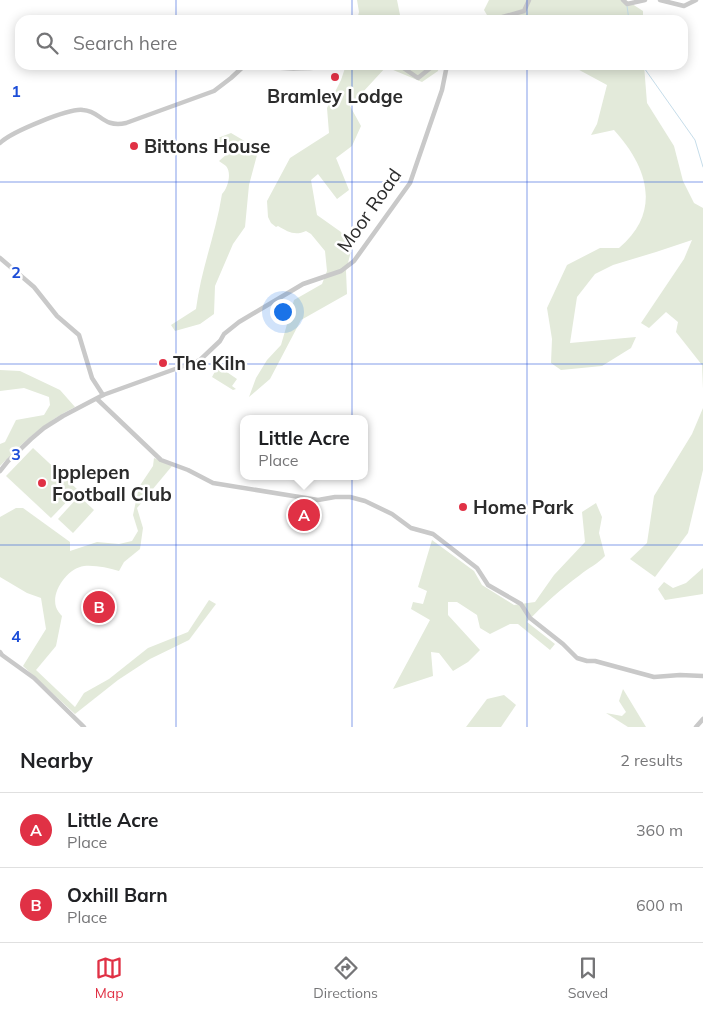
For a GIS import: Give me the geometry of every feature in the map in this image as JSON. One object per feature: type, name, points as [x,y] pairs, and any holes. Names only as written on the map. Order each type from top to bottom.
[{"type":"street","points":[[510,15],[524,11],[529,0]]},
{"type":"street","points":[[623,0],[627,4],[645,0]]},
{"type":"street","points":[[660,0],[684,6],[696,0]]},
{"type":"street","points":[[0,143],[21,130],[72,110],[85,110],[114,125],[126,123],[214,91],[239,70]]},
{"type":"street","points":[[406,70],[418,78],[428,70]]},
{"type":"street","name":"Moor Road","points":[[0,472],[8,461],[44,428],[103,395],[200,360],[220,341],[224,334],[239,322],[303,284],[341,271],[354,262],[410,183],[442,90],[446,70]]},
{"type":"street","points":[[0,258],[34,287],[56,316],[79,335],[92,378],[103,395]]},
{"type":"street","points":[[97,399],[161,460],[188,470],[213,483],[318,500],[350,497],[365,501],[385,511],[411,528],[433,534],[477,568],[488,585],[521,604],[530,618],[563,644],[577,658],[654,677],[703,676]]},
{"type":"street","points":[[0,652],[34,678],[84,727]]},
{"type":"street","points":[[696,727],[703,719]]},
{"type":"green space","points":[[357,0],[397,0],[400,15],[358,15]]},
{"type":"green space","points":[[489,0],[626,0],[643,11],[643,15],[487,15],[484,10]]},
{"type":"green space","points":[[344,70],[383,70],[350,106],[361,126],[352,146],[336,158],[349,190],[337,199],[318,174],[311,180],[317,215],[341,232],[351,251],[346,271],[347,294],[301,320],[270,379],[249,397],[256,378],[267,360],[281,345],[294,300],[322,284],[327,271],[325,251],[311,234],[306,231],[292,233],[278,226],[276,227],[268,217],[267,201],[290,158],[329,133],[327,108]]},
{"type":"green space","points":[[393,70],[438,70],[422,82]]},
{"type":"green space","points":[[579,70],[644,70],[647,103],[674,146],[683,181],[694,203],[703,208],[703,389],[702,365],[676,332],[678,322],[666,312],[649,328],[641,323],[684,259],[692,240],[613,265],[595,274],[577,297],[570,343],[636,337],[631,348],[602,366],[561,370],[551,363],[552,339],[547,308],[567,265],[600,248],[619,248],[633,234],[641,220],[645,205],[645,189],[642,174],[626,144],[614,130],[591,135],[597,124],[607,85]]},
{"type":"green space","points":[[231,133],[253,146],[257,155],[249,185],[245,227],[233,244],[215,286],[214,314],[200,324],[175,331],[171,325],[196,309],[201,280],[222,194],[229,176],[226,166],[219,161],[227,154],[215,139]]},
{"type":"green space","points":[[218,366],[237,379],[232,386],[236,389],[233,390],[212,377]]},
{"type":"green space","points":[[0,370],[20,371],[60,390],[75,407],[35,433],[0,466],[0,444],[5,442],[16,420],[44,415],[50,405],[49,397],[24,388],[0,391]]},
{"type":"green space","points":[[703,408],[703,470],[688,533],[655,577],[630,559],[647,543],[654,496],[692,434]]},
{"type":"green space","name":"Ipplepen Football Club","points":[[33,448],[78,490],[51,518],[6,476]]},
{"type":"green space","points":[[154,458],[172,466],[137,508],[143,528],[140,549],[124,562],[119,571],[97,566],[84,566],[72,571],[62,581],[55,601],[56,607],[62,616],[56,646],[36,670],[75,707],[84,693],[109,679],[148,648],[188,632],[209,600],[216,604],[189,640],[150,659],[118,680],[75,714],[23,666],[46,629],[41,598],[27,593],[0,577],[0,517],[16,508],[23,508],[70,542],[70,551],[97,542],[119,544],[132,541],[138,531],[133,515],[139,487],[153,466]]},
{"type":"green space","points":[[79,496],[94,510],[73,533],[58,519]]},
{"type":"green space","points":[[596,503],[602,517],[599,533],[605,556],[559,591],[527,622],[555,644],[550,650],[518,624],[510,624],[490,634],[480,628],[477,615],[457,602],[448,602],[448,615],[480,650],[468,662],[453,671],[439,653],[431,652],[433,676],[393,689],[430,620],[411,609],[413,602],[423,604],[427,591],[418,587],[432,540],[474,571],[482,585],[514,605],[535,602],[554,575],[585,542],[582,512]]},
{"type":"green space","points":[[703,568],[703,594],[665,600],[658,589],[664,582],[673,588],[686,583]]},
{"type":"green space","points":[[623,689],[646,727],[628,727],[606,713],[622,716],[626,712],[619,701]]},
{"type":"green space","points":[[504,695],[516,705],[501,727],[466,727],[487,699]]},
{"type":"water","points":[[283,303],[289,305],[289,307],[282,319],[276,316],[274,312]]},
{"type":"waterway","points":[[627,6],[628,15]]},
{"type":"waterway","points":[[646,70],[695,140],[703,167]]},
{"type":"place","name":"Bramley Lodge","points":[[335,77]]},
{"type":"place","name":"Bittons House","points":[[134,146]]},
{"type":"place","name":"The Kiln","points":[[163,363]]},
{"type":"place","name":"Ipplepen Football Club","points":[[42,483]]},
{"type":"place","name":"Home Park","points":[[463,507]]},
{"type":"place","name":"Little Acre","points":[[304,515]]},
{"type":"place","name":"Oxhill Barn","points":[[99,607]]}]
